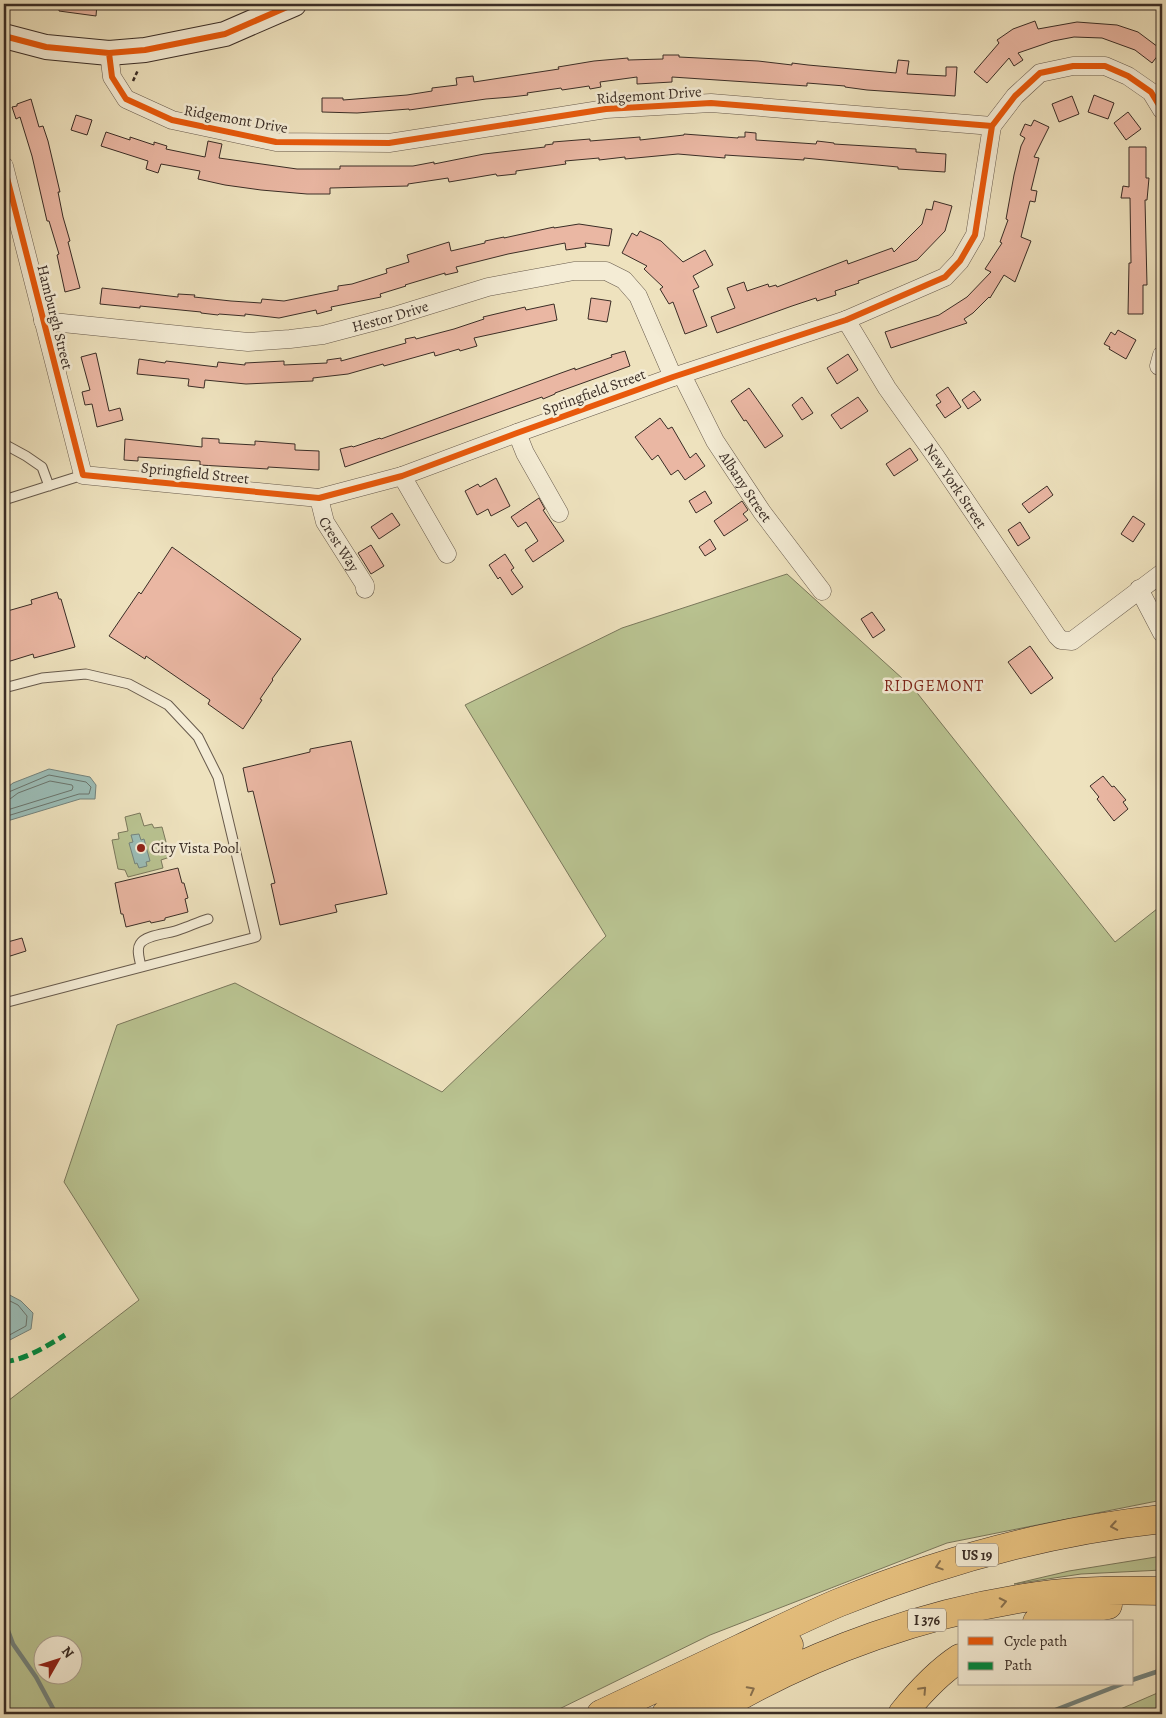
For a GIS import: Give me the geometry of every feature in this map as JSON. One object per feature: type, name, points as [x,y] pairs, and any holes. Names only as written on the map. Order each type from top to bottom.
[{"type":"highway","name":"US 19","points":[[602,1714],[806,1617],[909,1576],[1022,1543],[1099,1528],[1162,1519]]},
{"type":"highway","name":"I 376","points":[[666,1714],[713,1685],[843,1620],[915,1593],[997,1568],[1065,1552],[1162,1537]]},
{"type":"highway","name":"I 376","points":[[709,1714],[771,1680],[818,1659],[867,1639],[945,1615],[1016,1599],[1053,1594],[1114,1590],[1162,1591]]},
{"type":"highway","points":[[1044,1620],[1089,1608],[1162,1597]]},
{"type":"highway","points":[[626,1714],[761,1660]]},
{"type":"highway","points":[[902,1714],[925,1688],[953,1663]]},
{"type":"main road","points":[[4,36],[46,47],[109,53],[145,50],[224,34],[294,4]]},
{"type":"street","points":[[109,53],[112,77],[126,99]]},
{"type":"street","points":[[992,126],[1015,96],[1040,73],[1073,66],[1105,66],[1128,76],[1151,92],[1162,110]]},
{"type":"street","name":"Ridgemont Drive","points":[[126,99],[172,120],[276,142],[389,143],[606,109],[711,103],[992,126]]},
{"type":"street","name":"Springfield Street","points":[[83,475],[319,498],[402,476],[516,433],[678,376],[846,320],[944,277],[960,261],[975,235],[979,220],[992,126]]},
{"type":"street","name":"Hamburgh Street","points":[[4,166],[83,475]]},
{"type":"street","name":"Hestor Drive","points":[[43,321],[248,342],[290,339],[324,335],[488,287],[574,271],[606,271],[624,280],[638,296],[678,376]]},
{"type":"street","name":"New York Street","points":[[846,320],[887,388],[1061,640],[1072,641],[1139,589]]},
{"type":"street","name":"Albany Street","points":[[678,376],[715,441],[762,512],[822,591]]},
{"type":"street","points":[[516,433],[525,453],[559,513]]},
{"type":"street","points":[[402,476],[447,554]]},
{"type":"street","name":"Crest Way","points":[[319,498],[325,522],[365,585],[365,589]]},
{"type":"street","points":[[1162,573],[1139,589],[1162,634]]},
{"type":"lane","points":[[4,444],[42,467],[49,486]]},
{"type":"lane","points":[[4,500],[83,475]]},
{"type":"lane","points":[[4,688],[42,678],[86,674],[129,684],[168,705],[198,737],[218,777],[256,937],[4,1003]]},
{"type":"lane","points":[[141,967],[138,947],[143,940],[181,930],[193,923],[208,919]]},
{"type":"path","points":[[126,99],[145,50]]},
{"type":"green space","points":[[787,574],[914,689],[1115,942],[1162,905],[1162,1500],[947,1543],[710,1635],[549,1714],[4,1714],[4,1404],[139,1300],[64,1182],[117,1025],[235,983],[442,1092],[606,936],[465,705],[622,628]]},
{"type":"green space","name":"City Vista Pool","points":[[140,813],[144,826],[152,824],[154,828],[162,827],[170,857],[161,860],[163,868],[128,877],[125,870],[118,869],[112,840],[119,839],[118,833],[128,831],[125,817]]},
{"type":"green space","points":[[1162,1556],[1162,1570],[1081,1574],[1014,1584],[1069,1571]]},
{"type":"green space","points":[[1162,1691],[1162,1714],[1109,1714]]},
{"type":"water","points":[[49,769],[90,777],[96,785],[95,799],[80,799],[4,822],[4,790],[13,783]]},
{"type":"water","points":[[139,834],[141,840],[144,839],[150,861],[146,862],[147,866],[139,868],[137,863],[135,864],[129,843],[133,842],[131,835]]},
{"type":"water","points":[[4,1292],[21,1301],[33,1313],[31,1329],[4,1343]]},
{"type":"building","points":[[59,4],[97,4],[96,16],[59,11]]},
{"type":"building","points":[[1035,21],[1038,29],[1077,22],[1117,25],[1138,32],[1162,50],[1152,63],[1135,50],[1102,38],[1074,37],[1053,41],[1018,53],[1023,60],[1014,66],[1009,58],[987,83],[974,72],[999,43],[997,40],[1013,29]]},
{"type":"building","points":[[663,55],[792,65],[792,63],[896,73],[898,60],[909,61],[907,74],[946,76],[946,67],[957,67],[955,96],[867,90],[807,83],[807,86],[672,77],[672,82],[637,84],[637,77],[600,82],[601,87],[590,89],[589,86],[562,90],[561,88],[527,93],[528,95],[409,110],[357,113],[322,112],[322,98],[343,98],[343,100],[407,95],[432,91],[432,88],[457,85],[456,78],[473,76],[474,82],[559,69],[558,67],[594,61],[628,58],[628,60],[663,59]]},
{"type":"building","points":[[1094,95],[1114,103],[1108,119],[1088,112]]},
{"type":"building","points":[[1072,96],[1079,114],[1059,122],[1052,104]]},
{"type":"building","points":[[31,99],[39,127],[43,126],[48,141],[60,192],[58,192],[63,217],[70,241],[68,242],[80,288],[65,292],[57,255],[59,254],[49,221],[47,221],[32,156],[20,117],[16,119],[12,107]]},
{"type":"building","points":[[1128,112],[1141,129],[1126,140],[1114,123]]},
{"type":"building","points":[[76,115],[92,120],[87,135],[71,130]]},
{"type":"building","points":[[1034,120],[1049,127],[1034,157],[1039,158],[1031,190],[1037,191],[1035,202],[1030,201],[1021,237],[1031,241],[1015,282],[1004,275],[990,298],[964,319],[967,323],[891,348],[885,332],[939,315],[967,297],[991,272],[985,269],[1002,243],[1000,242],[1008,220],[1006,219],[1014,175],[1021,146],[1025,138],[1020,135],[1025,124],[1031,126]]},
{"type":"building","points":[[106,132],[154,145],[154,142],[167,146],[166,149],[205,157],[208,141],[222,144],[219,158],[297,169],[340,169],[340,166],[413,166],[434,162],[434,164],[484,154],[545,147],[545,145],[553,144],[553,142],[640,137],[640,140],[684,134],[738,138],[745,137],[745,132],[756,133],[756,140],[816,144],[817,141],[834,144],[916,149],[916,152],[946,154],[945,172],[898,169],[898,167],[804,158],[804,160],[725,155],[725,158],[678,154],[625,159],[625,157],[565,161],[566,164],[516,171],[516,174],[497,176],[496,174],[449,182],[448,178],[408,184],[408,186],[330,188],[330,194],[307,194],[225,185],[198,179],[200,171],[161,164],[158,173],[146,169],[148,161],[101,146]]},
{"type":"building","points":[[1129,147],[1146,147],[1146,178],[1149,178],[1147,200],[1145,200],[1147,285],[1143,285],[1143,314],[1128,314],[1129,263],[1131,263],[1130,198],[1121,198],[1123,186],[1129,187]]},
{"type":"building","points":[[934,201],[952,206],[945,231],[917,260],[858,281],[859,283],[835,291],[836,295],[817,301],[816,298],[717,333],[711,317],[735,308],[727,288],[744,282],[747,291],[768,284],[769,287],[776,285],[777,287],[847,260],[848,264],[892,248],[894,252],[922,224],[926,209],[932,210]]},
{"type":"building","points":[[579,224],[612,229],[609,246],[585,243],[586,247],[566,250],[565,243],[508,254],[456,267],[458,272],[445,275],[445,273],[380,294],[381,297],[331,307],[332,310],[317,314],[316,310],[279,318],[245,314],[245,316],[218,315],[140,306],[140,308],[100,304],[102,288],[178,297],[178,294],[195,295],[194,297],[231,301],[261,303],[262,299],[284,301],[338,290],[338,286],[352,284],[387,273],[386,269],[409,262],[407,255],[449,242],[451,251],[485,243],[485,241]]},
{"type":"building","points":[[640,231],[661,241],[683,262],[705,250],[713,265],[693,276],[699,287],[693,290],[707,326],[685,334],[673,302],[669,304],[660,289],[663,287],[644,269],[647,266],[622,253],[632,233],[637,236]]},
{"type":"building","points":[[591,298],[611,301],[607,322],[588,319]]},
{"type":"building","points":[[554,304],[557,320],[474,338],[477,346],[435,356],[434,352],[348,374],[313,378],[313,381],[246,384],[205,380],[204,388],[188,386],[189,379],[137,374],[139,359],[217,367],[218,362],[245,365],[245,363],[284,361],[284,365],[327,363],[327,360],[341,358],[341,361],[406,343],[405,339],[415,337],[416,339],[454,329],[484,319],[483,317],[525,307],[526,310]]},
{"type":"building","points":[[1118,330],[1136,340],[1126,359],[1104,344],[1111,332],[1115,335]]},
{"type":"building","points":[[625,351],[630,366],[543,399],[542,397],[345,467],[340,449],[381,439]]},
{"type":"building","points":[[96,353],[109,411],[120,408],[123,420],[97,427],[92,404],[85,405],[82,392],[90,390],[81,357]]},
{"type":"building","points":[[848,354],[858,370],[837,384],[827,368]]},
{"type":"building","points":[[948,387],[961,407],[945,418],[936,405],[941,402],[936,395]]},
{"type":"building","points":[[749,388],[783,436],[765,448],[731,401]]},
{"type":"building","points":[[974,391],[981,400],[968,409],[962,400]]},
{"type":"building","points":[[802,397],[813,413],[802,420],[792,405]]},
{"type":"building","points":[[858,397],[868,411],[841,429],[831,415]]},
{"type":"building","points":[[660,418],[668,429],[672,427],[690,458],[696,453],[705,466],[685,480],[678,470],[671,475],[658,455],[652,460],[635,437]]},
{"type":"building","points":[[202,438],[219,439],[219,443],[255,445],[255,441],[295,444],[295,450],[319,451],[319,470],[200,465],[200,461],[138,457],[138,461],[124,460],[125,439],[202,447]]},
{"type":"building","points":[[910,448],[918,460],[894,476],[886,464]]},
{"type":"building","points":[[496,478],[510,506],[491,516],[488,509],[477,515],[465,491],[478,484],[480,487]]},
{"type":"building","points":[[1047,486],[1053,495],[1029,513],[1022,504]]},
{"type":"building","points":[[705,491],[712,503],[696,513],[689,501]]},
{"type":"building","points":[[539,498],[545,509],[543,510],[564,541],[533,562],[525,550],[538,541],[526,522],[518,527],[511,517]]},
{"type":"building","points":[[742,501],[748,510],[743,514],[748,520],[724,536],[714,521]]},
{"type":"building","points":[[392,513],[400,525],[379,539],[371,527]]},
{"type":"building","points":[[1133,516],[1145,524],[1133,542],[1121,534]]},
{"type":"building","points":[[1020,522],[1030,538],[1018,546],[1008,530]]},
{"type":"building","points":[[710,539],[716,549],[705,556],[699,547]]},
{"type":"building","points":[[371,545],[384,566],[371,574],[358,553]]},
{"type":"building","points":[[172,547],[301,639],[272,679],[260,699],[262,700],[243,729],[208,704],[210,700],[146,656],[145,659],[109,636],[139,592],[141,594]]},
{"type":"building","points":[[505,554],[514,568],[511,570],[523,587],[512,595],[489,565]]},
{"type":"building","points":[[57,592],[59,599],[61,599],[75,647],[34,658],[33,654],[4,663],[4,612],[32,604],[31,600]]},
{"type":"building","points":[[872,612],[885,630],[873,638],[861,619]]},
{"type":"building","points":[[1030,646],[1053,678],[1031,694],[1008,662]]},
{"type":"building","points":[[351,741],[387,894],[335,905],[337,912],[280,925],[271,884],[275,883],[253,791],[248,792],[243,768],[310,752],[310,749]]},
{"type":"building","points":[[1103,776],[1126,800],[1123,802],[1128,809],[1114,821],[1097,799],[1099,797],[1090,786]]},
{"type":"building","points":[[178,868],[188,898],[185,899],[188,912],[165,918],[165,920],[151,923],[150,921],[126,927],[123,914],[121,914],[115,883]]},
{"type":"building","points":[[22,938],[26,951],[4,958],[4,943]]},
{"type":"waterway","points":[[4,1620],[13,1644],[36,1677],[56,1714]]},
{"type":"waterway","points":[[1134,1679],[1162,1670]]},
{"type":"waterway","points":[[1045,1714],[1117,1686]]},
{"type":"marked path","points":[[4,1362],[28,1355],[65,1335]]},
{"type":"cycle path","points":[[4,36],[46,47],[109,53],[145,50],[225,34],[294,4]]},
{"type":"cycle path","points":[[109,53],[112,77],[126,99],[172,120],[276,142],[389,143],[606,109],[711,103],[992,126],[1015,96],[1040,73],[1073,66],[1105,66],[1128,76],[1151,92],[1162,110]]},
{"type":"cycle path","points":[[4,166],[83,475],[319,498],[402,476],[673,377],[846,320],[945,277],[960,261],[975,235],[992,126]]},
{"type":"place","name":"City Vista Pool","points":[[141,848]]},
{"type":"district","name":"RIDGEMONT","points":[[934,685]]}]
